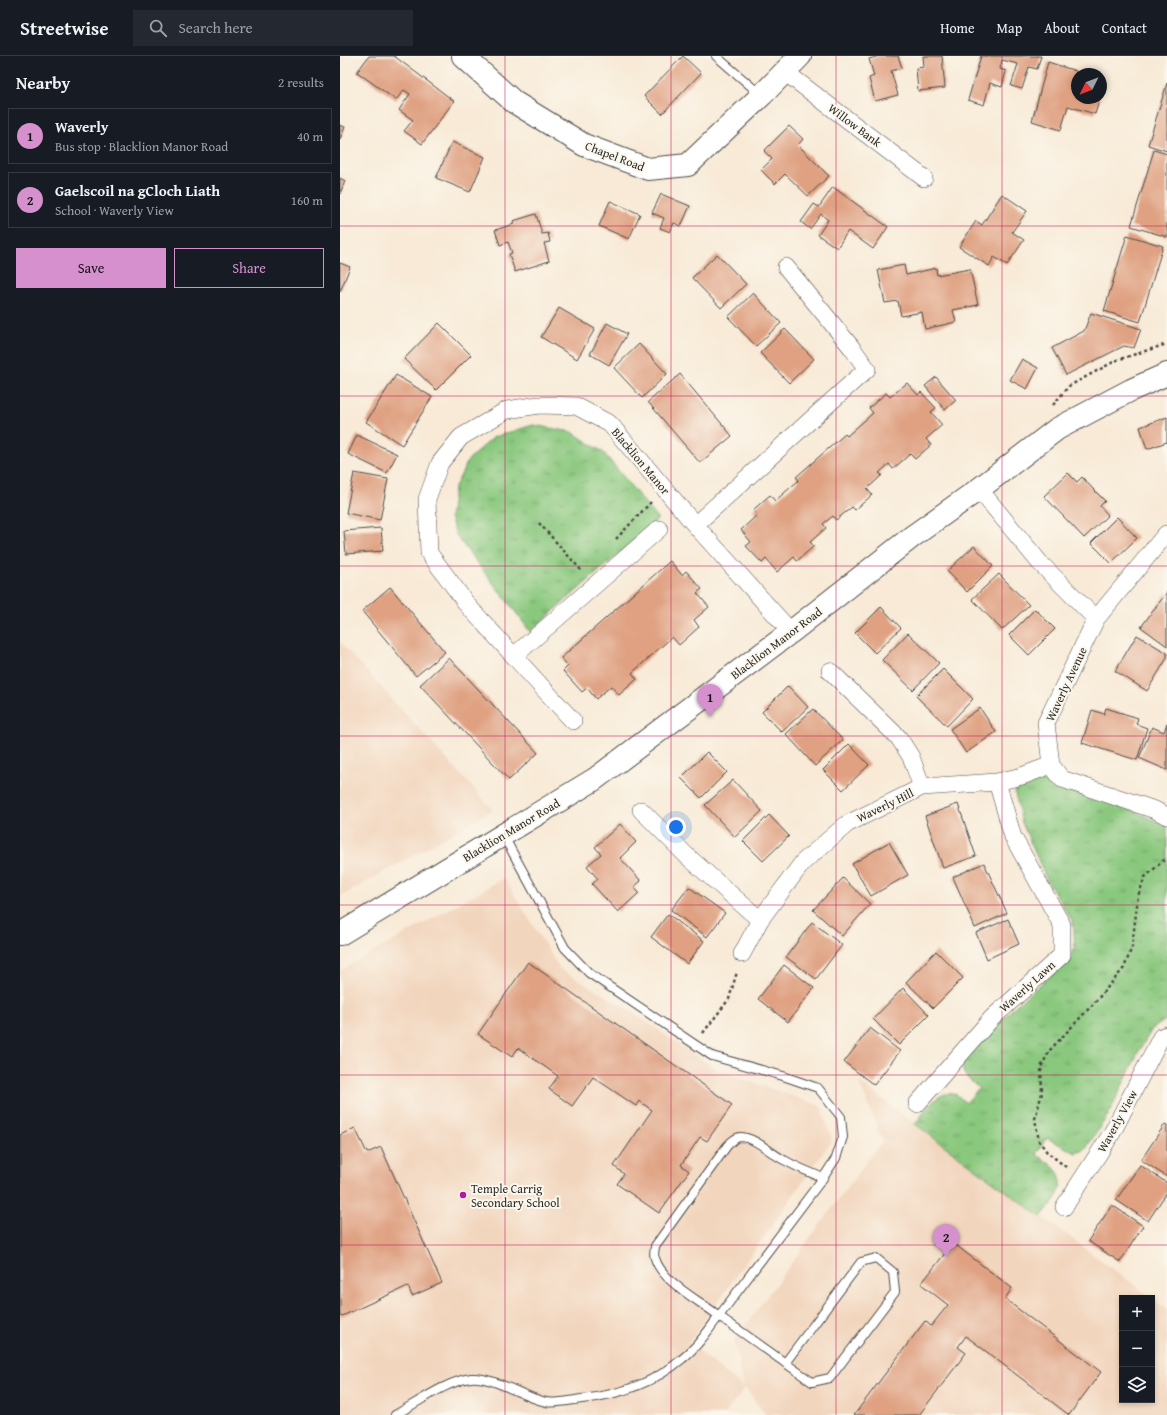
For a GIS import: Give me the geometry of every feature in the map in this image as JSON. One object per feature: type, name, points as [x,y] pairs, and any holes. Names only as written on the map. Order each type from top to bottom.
[{"type":"street","name":"Chapel Road","points":[[463,56],[514,102],[584,145],[648,169],[688,165],[762,95],[800,56]]},
{"type":"street","name":"Willow Bank","points":[[785,72],[924,178]]},
{"type":"street","points":[[695,525],[867,369],[786,266]]},
{"type":"street","name":"Blacklion Manor Road","points":[[340,934],[595,779],[791,632],[913,536],[1057,429],[1131,390],[1167,374]]},
{"type":"street","name":"Blacklion Manor","points":[[572,721],[469,607],[429,553],[427,499],[440,463],[461,437],[507,410],[539,405],[576,406],[610,424],[695,525],[791,632]]},
{"type":"street","points":[[978,489],[1040,562],[1096,619]]},
{"type":"street","points":[[514,656],[659,529]]},
{"type":"street","name":"Waverly Avenue","points":[[1051,765],[1046,723],[1096,619],[1166,534]]},
{"type":"street","points":[[830,672],[900,738],[911,757],[922,787]]},
{"type":"street","points":[[1051,765],[1062,779],[1155,810],[1167,816]]},
{"type":"street","name":"Waverly Hill","points":[[742,954],[760,920],[803,862],[847,824],[922,787],[997,782],[1022,776],[1051,765]]},
{"type":"street","name":"Waverly Lawn","points":[[918,1104],[992,1018],[1062,955],[1062,925],[1013,838],[997,782]]},
{"type":"street","points":[[641,810],[687,856],[760,920]]},
{"type":"street","name":"Waverly View","points":[[1064,1207],[1112,1133],[1161,1037],[1167,1035]]},
{"type":"lane","points":[[716,56],[762,95]]},
{"type":"lane","points":[[395,1415],[451,1383],[472,1378],[486,1380],[546,1402],[589,1398],[620,1393],[659,1376],[682,1359],[702,1339],[823,1178],[836,1158],[843,1137],[841,1117],[818,1088],[783,1076],[712,1056],[589,974],[565,948],[503,835]]},
{"type":"lane","points":[[785,1363],[861,1262],[876,1258],[893,1272],[895,1292],[830,1378],[812,1382],[785,1363],[667,1279],[658,1268],[654,1257],[655,1246],[727,1146],[739,1137],[758,1143],[784,1161],[823,1178]]},
{"type":"path","points":[[1052,406],[1069,386],[1117,360],[1167,344]]},
{"type":"path","points":[[611,543],[664,489]]},
{"type":"path","points":[[539,524],[581,570]]},
{"type":"path","points":[[575,575],[586,566]]},
{"type":"path","points":[[1082,1179],[1046,1152],[1039,1141],[1035,1119],[1042,1093],[1041,1067],[1050,1050],[1096,1001],[1124,968],[1132,947],[1138,896],[1145,877],[1164,860],[1167,860]]},
{"type":"path","points":[[694,1044],[729,999],[742,954]]},
{"type":"shaded area","points":[[340,642],[493,810],[340,897]]},
{"type":"shaded area","points":[[504,878],[560,969],[626,1008],[719,1071],[821,1106],[832,1140],[689,1343],[744,1388],[734,1341],[873,1153],[883,1142],[859,1082],[1148,1295],[1119,1295],[1119,1403],[1155,1403],[1155,1300],[1167,1309],[1167,1415],[766,1415],[745,1388],[724,1415],[340,1415],[340,971]]},
{"type":"green space","points":[[533,425],[572,432],[603,452],[658,519],[530,632],[457,537],[450,517],[454,489],[469,459],[494,437]]},
{"type":"green space","points":[[1048,776],[1072,792],[1129,809],[1167,826],[1167,1019],[1152,1029],[1139,1051],[1108,1115],[1085,1150],[1076,1153],[1047,1138],[1036,1154],[1054,1168],[1060,1176],[1061,1182],[1058,1195],[1041,1217],[915,1124],[928,1107],[938,1097],[944,1094],[950,1093],[957,1095],[966,1103],[979,1088],[964,1074],[962,1066],[963,1061],[1016,1005],[1063,965],[1075,947],[1073,922],[1047,880],[1022,823],[1015,793],[1019,784]]},
{"type":"building","points":[[369,56],[394,56],[454,101],[422,144],[404,131],[413,120],[399,110],[410,94],[404,90],[396,100],[357,72]]},
{"type":"building","points":[[683,56],[701,73],[662,114],[644,96]]},
{"type":"building","points":[[879,56],[898,56],[902,68],[891,71],[898,95],[875,101],[869,78],[874,76],[869,59]]},
{"type":"building","points":[[923,56],[942,56],[945,88],[918,91],[916,68],[924,67]]},
{"type":"building","points":[[981,56],[1041,56],[1037,69],[1029,67],[1022,89],[1011,86],[1018,64],[1002,60],[1000,69],[1006,71],[1002,87],[990,83],[984,105],[968,100]]},
{"type":"building","points":[[1048,62],[1071,69],[1071,104],[1098,104],[1095,114],[1068,106],[1061,130],[1032,121]]},
{"type":"building","points":[[1167,83],[1167,151],[1148,145]]},
{"type":"building","points":[[340,125],[345,127],[340,140]]},
{"type":"building","points":[[789,126],[803,139],[798,145],[829,176],[808,196],[785,174],[775,184],[761,170],[772,159],[764,151]]},
{"type":"building","points":[[452,142],[485,157],[470,192],[436,178]]},
{"type":"building","points":[[1154,150],[1167,154],[1167,237],[1131,226]]},
{"type":"building","points":[[340,178],[345,181],[340,194]]},
{"type":"building","points":[[833,187],[888,227],[873,249],[848,231],[837,248],[818,235],[828,220],[821,214],[810,229],[801,222],[814,204],[819,207]]},
{"type":"building","points":[[661,194],[690,206],[681,226],[674,223],[670,232],[660,228],[664,218],[652,213]]},
{"type":"building","points":[[1002,194],[1027,211],[1012,232],[1024,240],[1007,265],[994,257],[989,266],[959,247],[976,221],[982,225]]},
{"type":"building","points":[[610,201],[640,214],[629,239],[599,226]]},
{"type":"building","points":[[536,214],[542,234],[548,233],[550,242],[544,243],[549,261],[515,272],[509,254],[512,253],[508,242],[500,245],[495,230],[514,224],[513,221]]},
{"type":"building","points":[[1127,235],[1163,246],[1140,322],[1104,311]]},
{"type":"building","points":[[717,254],[746,284],[721,308],[692,278]]},
{"type":"building","points":[[340,263],[350,267],[340,292]]},
{"type":"building","points":[[904,265],[906,275],[936,268],[937,275],[970,269],[978,305],[953,310],[956,322],[925,329],[922,312],[901,316],[898,301],[885,303],[878,270]]},
{"type":"building","points":[[753,293],[781,323],[756,346],[728,317]]},
{"type":"building","points":[[559,308],[595,329],[577,359],[541,337]]},
{"type":"building","points":[[1091,313],[1141,329],[1134,348],[1124,346],[1066,375],[1052,348],[1084,331]]},
{"type":"building","points":[[439,323],[471,355],[436,390],[404,359]]},
{"type":"building","points":[[607,323],[627,334],[609,365],[590,354]]},
{"type":"building","points":[[785,329],[814,359],[789,383],[760,353]]},
{"type":"building","points":[[639,344],[667,374],[642,398],[614,368]]},
{"type":"building","points":[[1022,359],[1038,368],[1027,389],[1010,380]]},
{"type":"building","points":[[680,374],[732,436],[700,463],[648,402]]},
{"type":"building","points":[[396,375],[432,397],[402,445],[366,422]]},
{"type":"building","points":[[936,377],[956,400],[945,410],[925,386]]},
{"type":"building","points":[[907,383],[918,395],[921,392],[936,408],[931,412],[942,425],[926,439],[931,445],[915,459],[910,454],[893,469],[889,464],[879,473],[882,475],[867,489],[872,495],[855,510],[852,507],[836,520],[833,516],[823,524],[826,528],[810,542],[814,546],[797,561],[794,557],[777,572],[766,559],[762,563],[746,546],[751,542],[741,530],[757,515],[753,510],[770,495],[775,501],[799,480],[796,477],[845,434],[847,436],[873,413],[869,408],[886,393],[890,397]]},
{"type":"building","points":[[1167,417],[1167,442],[1147,449],[1140,427]]},
{"type":"building","points":[[357,435],[397,454],[387,473],[348,454]]},
{"type":"building","points":[[354,473],[388,479],[380,520],[346,513]]},
{"type":"building","points":[[1068,473],[1077,482],[1082,477],[1105,501],[1100,506],[1108,515],[1084,538],[1044,496]]},
{"type":"building","points":[[1117,517],[1137,538],[1111,563],[1091,543]]},
{"type":"building","points":[[381,528],[383,551],[346,554],[344,531]]},
{"type":"building","points":[[974,546],[993,566],[967,592],[947,571]]},
{"type":"building","points":[[670,561],[682,575],[686,571],[702,589],[697,593],[709,607],[694,620],[699,627],[679,645],[672,637],[632,673],[637,679],[619,695],[611,686],[596,699],[587,688],[582,692],[563,671],[568,666],[561,658]]},
{"type":"building","points":[[999,574],[1029,605],[1002,630],[972,599]]},
{"type":"building","points":[[390,587],[445,652],[416,676],[362,611]]},
{"type":"building","points":[[1167,592],[1167,646],[1141,627]]},
{"type":"building","points":[[881,607],[901,628],[875,653],[855,633]]},
{"type":"building","points":[[1035,609],[1055,629],[1029,655],[1009,635]]},
{"type":"building","points":[[908,633],[939,663],[913,690],[882,660]]},
{"type":"building","points":[[1137,635],[1167,653],[1167,658],[1147,691],[1115,671]]},
{"type":"building","points":[[449,658],[538,753],[509,780],[420,685]]},
{"type":"building","points":[[943,669],[973,699],[947,726],[916,696]]},
{"type":"building","points":[[788,686],[808,707],[782,732],[762,712]]},
{"type":"building","points":[[980,708],[996,732],[966,753],[950,729]]},
{"type":"building","points":[[1106,708],[1138,718],[1136,724],[1147,728],[1137,760],[1082,743],[1092,710],[1104,714]]},
{"type":"building","points":[[813,709],[843,740],[815,766],[786,734]]},
{"type":"building","points":[[1167,723],[1167,770],[1139,758],[1152,727],[1164,732]]},
{"type":"building","points":[[849,744],[869,765],[843,790],[823,770]]},
{"type":"building","points":[[707,752],[727,772],[701,798],[681,778]]},
{"type":"building","points":[[733,780],[762,811],[735,837],[705,805]]},
{"type":"building","points":[[958,804],[976,856],[943,868],[925,816]]},
{"type":"building","points":[[769,815],[789,836],[763,861],[743,841]]},
{"type":"building","points":[[620,824],[636,842],[620,858],[641,881],[634,887],[639,893],[618,912],[592,884],[598,879],[587,866],[601,854],[595,847]]},
{"type":"building","points":[[889,842],[908,875],[871,896],[852,864]]},
{"type":"building","points":[[984,863],[1007,913],[975,928],[953,877]]},
{"type":"building","points":[[843,878],[870,904],[842,936],[813,910]]},
{"type":"building","points":[[689,887],[725,913],[707,937],[671,910]]},
{"type":"building","points":[[668,914],[704,941],[687,964],[651,937]]},
{"type":"building","points":[[1008,919],[1019,944],[987,959],[976,933]]},
{"type":"building","points":[[812,922],[842,945],[816,979],[786,957]]},
{"type":"building","points":[[936,951],[963,978],[933,1008],[906,982]]},
{"type":"building","points":[[528,962],[732,1105],[707,1141],[700,1137],[681,1165],[689,1171],[659,1213],[617,1184],[624,1174],[614,1166],[652,1110],[639,1101],[636,1106],[593,1077],[572,1106],[549,1089],[558,1076],[518,1048],[512,1057],[478,1034]]},
{"type":"building","points":[[784,965],[814,988],[788,1022],[758,999]]},
{"type":"building","points":[[903,988],[929,1015],[899,1045],[873,1019]]},
{"type":"building","points":[[870,1028],[900,1051],[874,1085],[844,1062]]},
{"type":"building","points":[[1165,1124],[1167,1125],[1167,1177],[1141,1160]]},
{"type":"building","points":[[355,1128],[367,1153],[381,1147],[442,1283],[412,1296],[408,1286],[340,1317],[340,1135]]},
{"type":"building","points":[[1140,1165],[1167,1183],[1167,1192],[1148,1221],[1116,1200]]},
{"type":"building","points":[[1112,1205],[1143,1226],[1120,1262],[1088,1241]]},
{"type":"building","points":[[953,1243],[1012,1288],[1005,1299],[1101,1372],[1069,1415],[966,1336],[958,1347],[966,1353],[919,1415],[854,1415],[925,1321],[931,1326],[948,1305],[921,1284]]},
{"type":"place","name":"Waverly","points":[[710,717]]},
{"type":"place","name":"Temple Carrig Secondary School","points":[[463,1195]]},
{"type":"place","name":"Gaelscoil na gCloch Liath","points":[[946,1257]]}]
